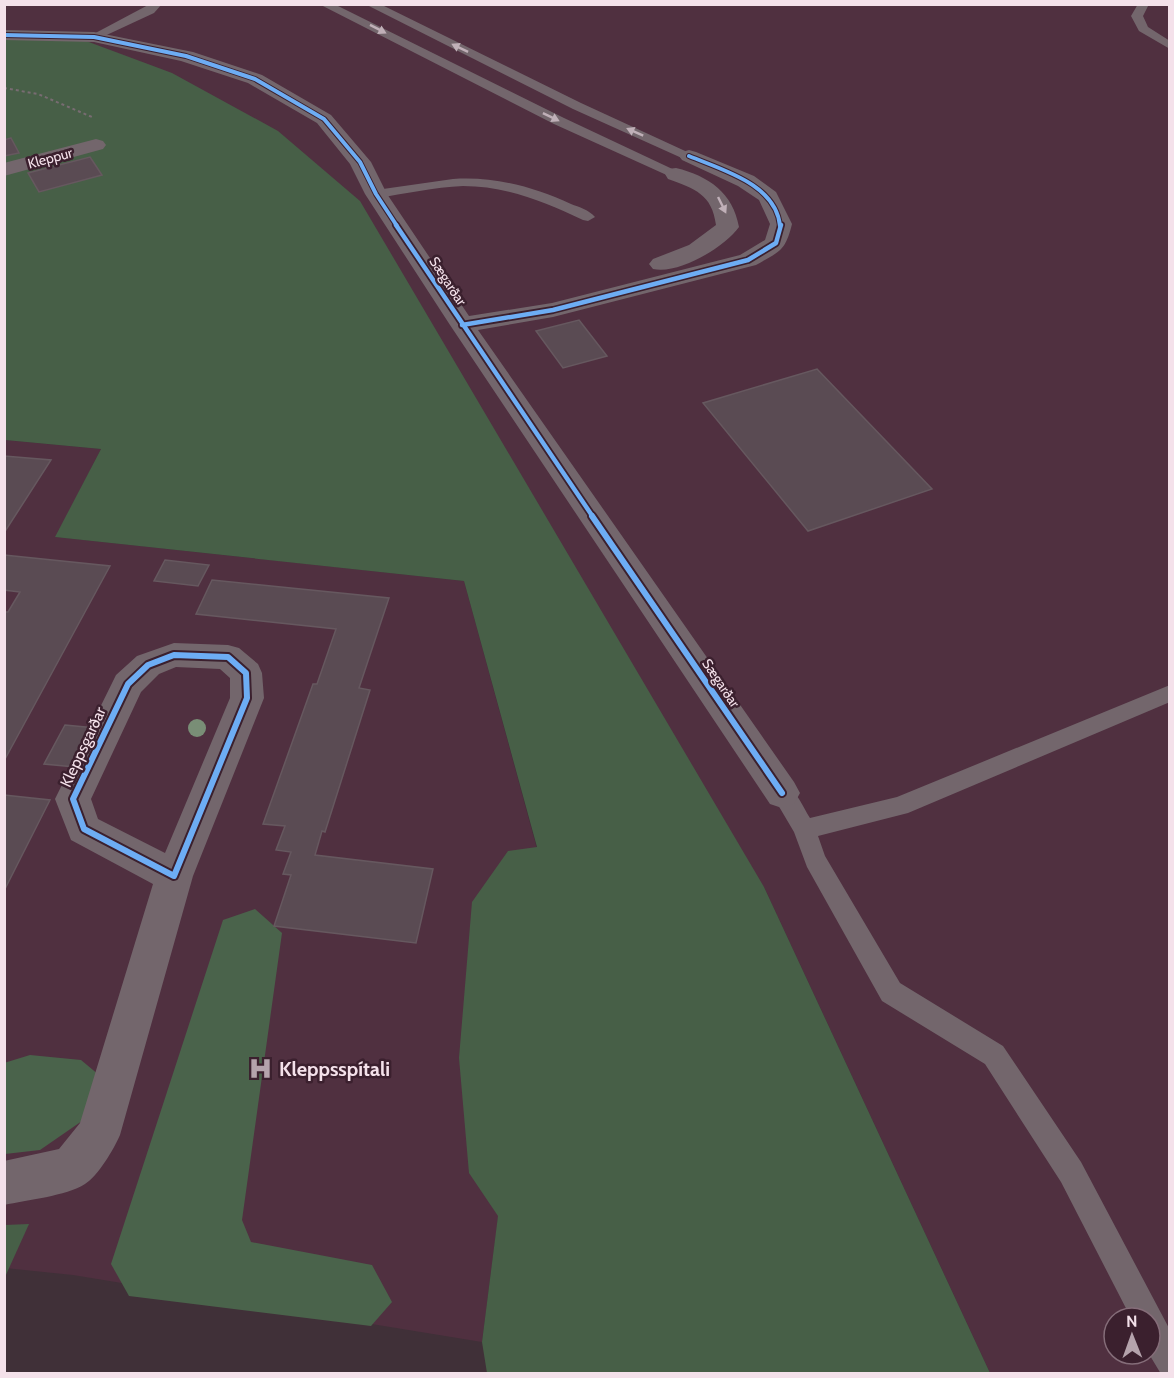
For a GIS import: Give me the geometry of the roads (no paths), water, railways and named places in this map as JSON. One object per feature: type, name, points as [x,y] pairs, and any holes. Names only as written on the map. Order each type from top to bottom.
[{"type":"street","name":"Sægarðar","points":[[4,35],[94,37],[186,56],[255,79],[324,119],[360,162],[376,194],[462,324],[782,793]]},
{"type":"street","name":"Kleppur","points":[[4,171],[96,145]]},
{"type":"street","points":[[462,324],[553,310],[737,263],[748,260],[776,243],[781,224],[768,197],[746,181],[682,165]]},
{"type":"street","points":[[462,324],[554,289],[657,265],[694,254],[712,243],[728,227],[727,210],[717,195],[682,165]]},
{"type":"street","name":"Kleppsgarðar","points":[[4,1183],[71,1168],[98,1135],[174,876],[247,698],[246,673],[228,657],[174,655],[148,665],[128,684],[73,800],[84,829],[174,876]]},
{"type":"lane","points":[[94,37],[142,16],[157,4]]},
{"type":"lane","points":[[324,4],[559,121],[682,165]]},
{"type":"lane","points":[[370,4],[577,106],[682,165]]},
{"type":"lane","points":[[1144,4],[1137,16],[1143,29],[1170,46]]},
{"type":"lane","points":[[376,194],[463,182],[503,184],[532,192],[588,217]]},
{"type":"lane","points":[[804,829],[900,806],[1170,693]]},
{"type":"lane","points":[[782,793],[804,829],[815,860],[891,992],[994,1055],[1071,1172],[1141,1306]]},
{"type":"lane","points":[[1162,1347],[1170,1362]]},
{"type":"place","name":"Kleppsspítali","points":[[261,1069]]}]
